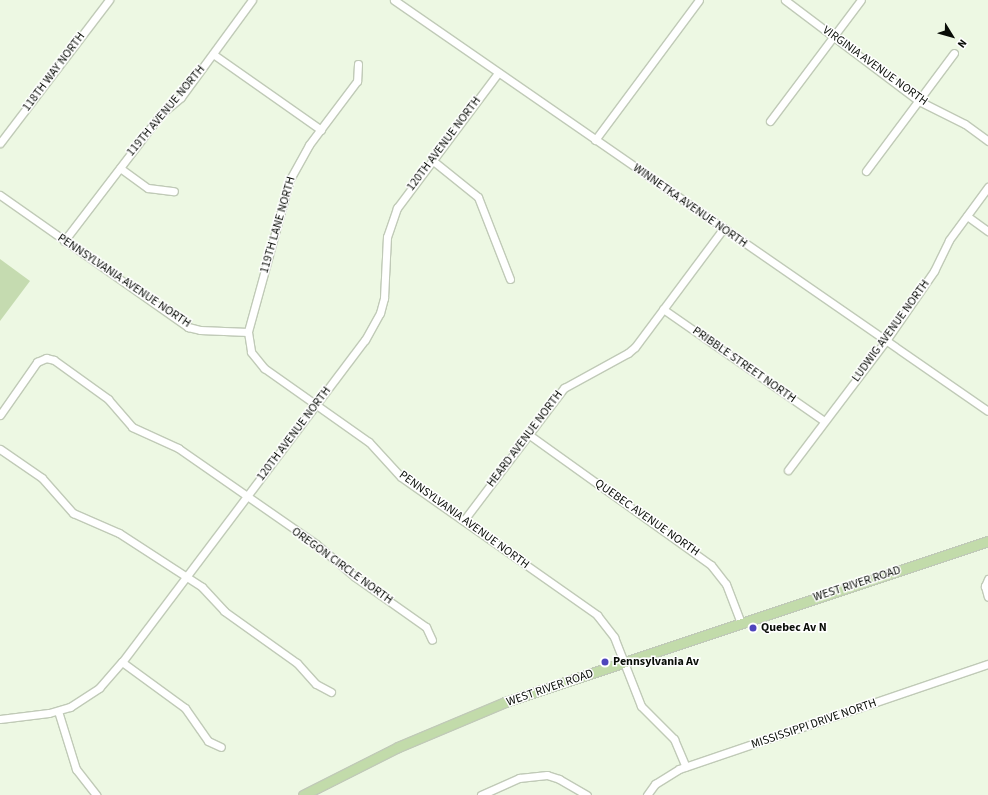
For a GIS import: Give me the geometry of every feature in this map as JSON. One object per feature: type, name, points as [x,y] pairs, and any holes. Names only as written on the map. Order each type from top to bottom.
[{"type":"main road","name":"WEST RIVER ROAD","points":[[303,795],[444,726],[505,702],[988,541]]},
{"type":"street","name":"119TH AVENUE NORTH","points":[[64,241],[161,114],[180,97],[252,0]]},
{"type":"street","name":"WINNETKA AVENUE NORTH","points":[[394,0],[988,411]]},
{"type":"street","name":"VIRGINIA AVENUE NORTH","points":[[785,0],[920,101],[965,124],[988,142]]},
{"type":"street","points":[[770,121],[861,0]]},
{"type":"street","name":"118TH WAY NORTH","points":[[0,143],[108,1]]},
{"type":"street","points":[[595,140],[696,1]]},
{"type":"street","points":[[866,171],[920,101],[954,53]]},
{"type":"street","points":[[213,54],[321,130]]},
{"type":"street","name":"119TH LANE NORTH","points":[[248,332],[290,179],[298,162],[357,81],[358,64]]},
{"type":"street","name":"120TH AVENUE NORTH","points":[[0,719],[58,711],[70,707],[99,688],[122,662],[374,326],[384,298],[386,253],[390,222],[405,195],[498,73]]},
{"type":"street","points":[[432,160],[478,197],[510,279]]},
{"type":"street","points":[[120,168],[148,188],[174,191]]},
{"type":"street","name":"LUDWIG AVENUE NORTH","points":[[788,470],[887,340],[967,216],[988,187]]},
{"type":"street","name":"PENNSYLVANIA AVENUE NORTH","points":[[0,195],[188,327],[200,330],[248,332],[249,345],[258,363],[369,442],[401,477],[597,615],[614,637],[641,706],[674,740],[686,767]]},
{"type":"street","points":[[967,216],[988,231]]},
{"type":"street","name":"HEARD AVENUE NORTH","points":[[464,520],[564,388],[628,353],[723,229]]},
{"type":"street","name":"PRIBBLE STREET NORTH","points":[[663,309],[824,421]]},
{"type":"street","name":"OREGON CIRCLE NORTH","points":[[0,414],[34,366],[46,358],[54,360],[108,399],[132,427],[178,448],[246,497],[316,544],[355,577],[426,627],[432,640]]},
{"type":"street","name":"QUEBEC AVENUE NORTH","points":[[528,434],[711,565],[726,584],[740,623]]},
{"type":"street","points":[[0,449],[42,478],[74,513],[119,533],[187,576],[208,593],[224,611],[297,663],[316,684],[331,692]]},
{"type":"street","points":[[988,579],[985,586],[988,597]]},
{"type":"street","points":[[122,662],[185,708],[208,741],[221,747]]},
{"type":"street","name":"MISSISSIPPI DRIVE NORTH","points":[[647,795],[666,776],[686,767],[988,664]]},
{"type":"street","points":[[58,711],[76,769],[96,795]]},
{"type":"street","points":[[481,795],[519,778],[547,775],[565,782],[587,795]]},
{"type":"green space","points":[[0,259],[30,281],[0,321]]},
{"type":"place","name":"Quebec Av N","points":[[753,628]]},
{"type":"place","name":"Pennsylvania Av","points":[[605,662]]}]
